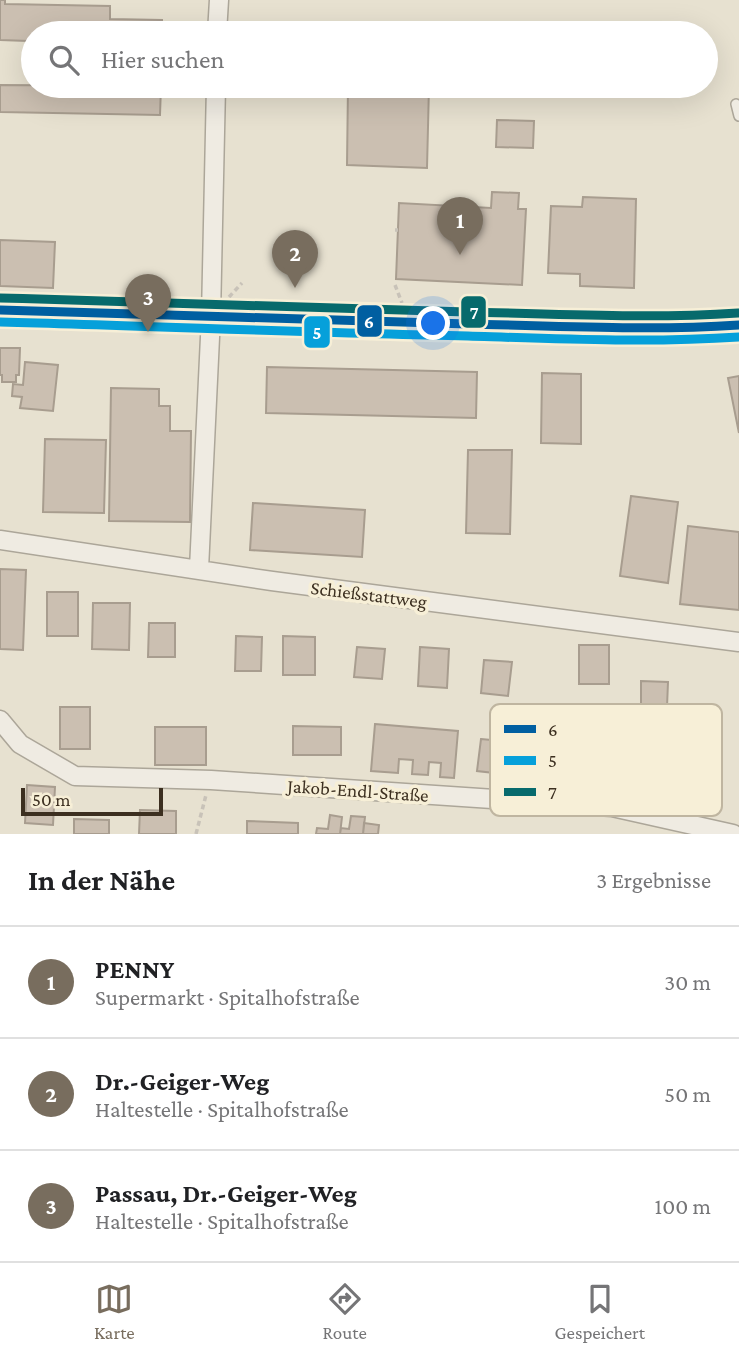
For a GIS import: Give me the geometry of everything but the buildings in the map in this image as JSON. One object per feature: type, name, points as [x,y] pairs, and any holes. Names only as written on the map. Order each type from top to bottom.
[{"type":"street","points":[[218,21],[219,0]]},
{"type":"street","points":[[199,569],[211,316],[216,98]]},
{"type":"street","points":[[0,310],[628,328],[739,325]]},
{"type":"street","name":"Schießstattweg","points":[[0,540],[272,581],[739,642]]},
{"type":"street","name":"Jakob-Endl-Straße","points":[[0,720],[20,744],[75,776],[211,780],[490,799]]},
{"type":"street","name":"Jakob-Endl-Straße","points":[[652,816],[733,834]]},
{"type":"lane","points":[[736,104],[739,116]]},
{"type":"path","points":[[196,834],[211,780]]},
{"type":"transit line","name":"7","points":[[0,298],[603,316],[738,313]]},
{"type":"transit line","name":"6","points":[[0,310],[604,328],[739,325]]},
{"type":"transit line","name":"5","points":[[0,322],[570,339],[671,340],[739,337]]},
{"type":"place","name":"PENNY","points":[[460,255]]},
{"type":"place","name":"Dr.-Geiger-Weg","points":[[295,288]]},
{"type":"place","name":"Passau, Dr.-Geiger-Weg","points":[[148,332]]}]
